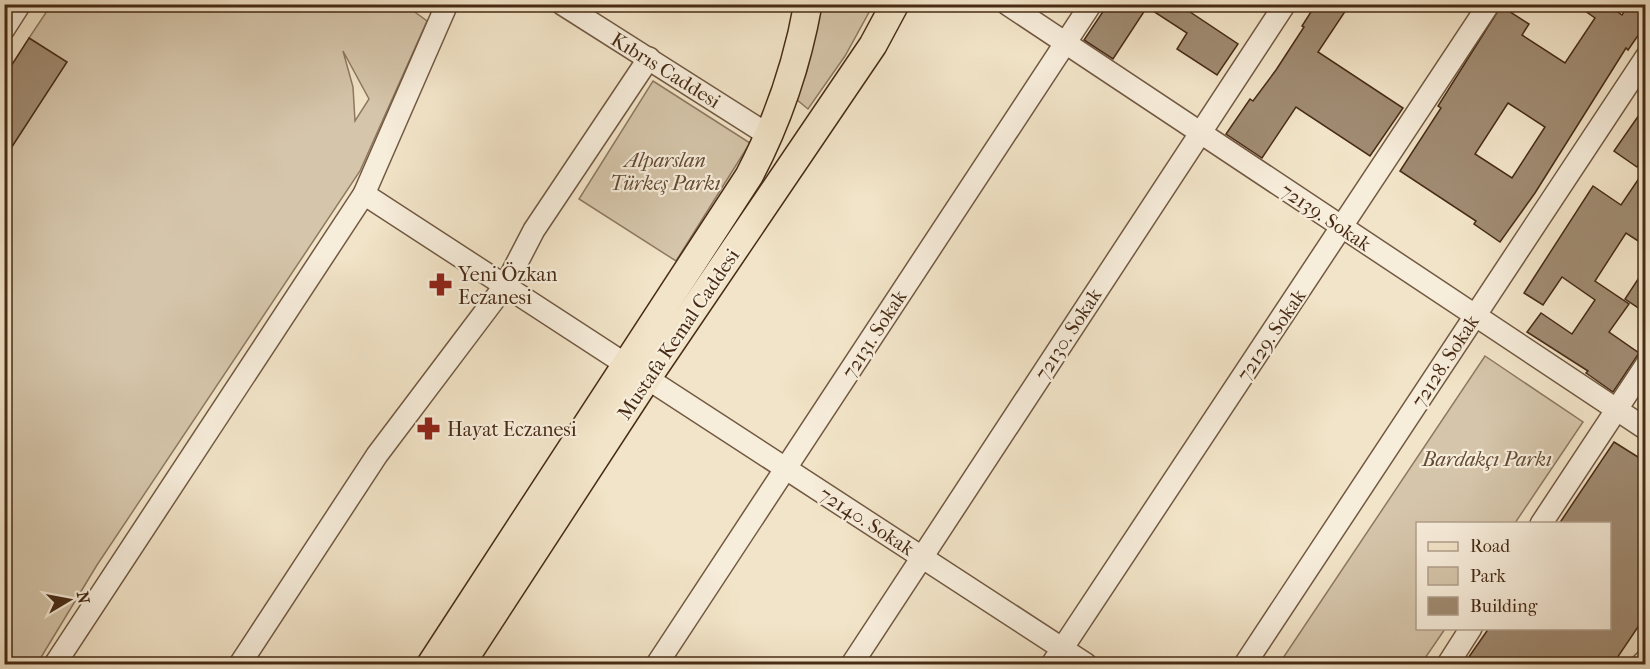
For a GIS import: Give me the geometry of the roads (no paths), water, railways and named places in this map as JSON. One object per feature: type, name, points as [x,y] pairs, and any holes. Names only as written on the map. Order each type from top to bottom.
[{"type":"main road","name":"Mustafa Kemal Caddesi","points":[[461,664],[638,371],[749,176],[770,136],[793,71],[808,4]]},
{"type":"main road","name":"Mustafa Kemal Caddesi","points":[[431,664],[638,371],[873,45],[895,4]]},
{"type":"street","points":[[4,29],[20,4]]},
{"type":"street","points":[[55,664],[364,194],[447,4]]},
{"type":"street","name":"Kıbrıs Caddesi","points":[[562,4],[770,136]]},
{"type":"street","name":"72139. Sokak","points":[[1007,4],[1646,429]]},
{"type":"street","name":"72131. Sokak","points":[[657,664],[1091,4]]},
{"type":"street","name":"72130. Sokak","points":[[852,664],[1285,4]]},
{"type":"street","name":"72129. Sokak","points":[[1057,657],[1489,4]]},
{"type":"street","name":"72128. Sokak","points":[[1245,664],[1646,57]]},
{"type":"street","points":[[240,664],[377,455],[506,284],[534,230],[649,58]]},
{"type":"street","name":"72140. Sokak","points":[[364,194],[506,284],[922,557],[1057,657],[1086,664]]},
{"type":"street","points":[[1542,522],[1646,365]]},
{"type":"street","points":[[1448,664],[1471,630]]},
{"type":"street","points":[[1642,664],[1646,660]]},
{"type":"place","name":"Yeni Özkan Eczanesi","points":[[440,285]]},
{"type":"place","name":"Hayat Eczanesi","points":[[429,429]]},
{"type":"park label","name":"Alparslan Türkeş Parkı","points":[[665,172]]},
{"type":"park label","name":"Bardakçı Parkı","points":[[1487,459]]}]
